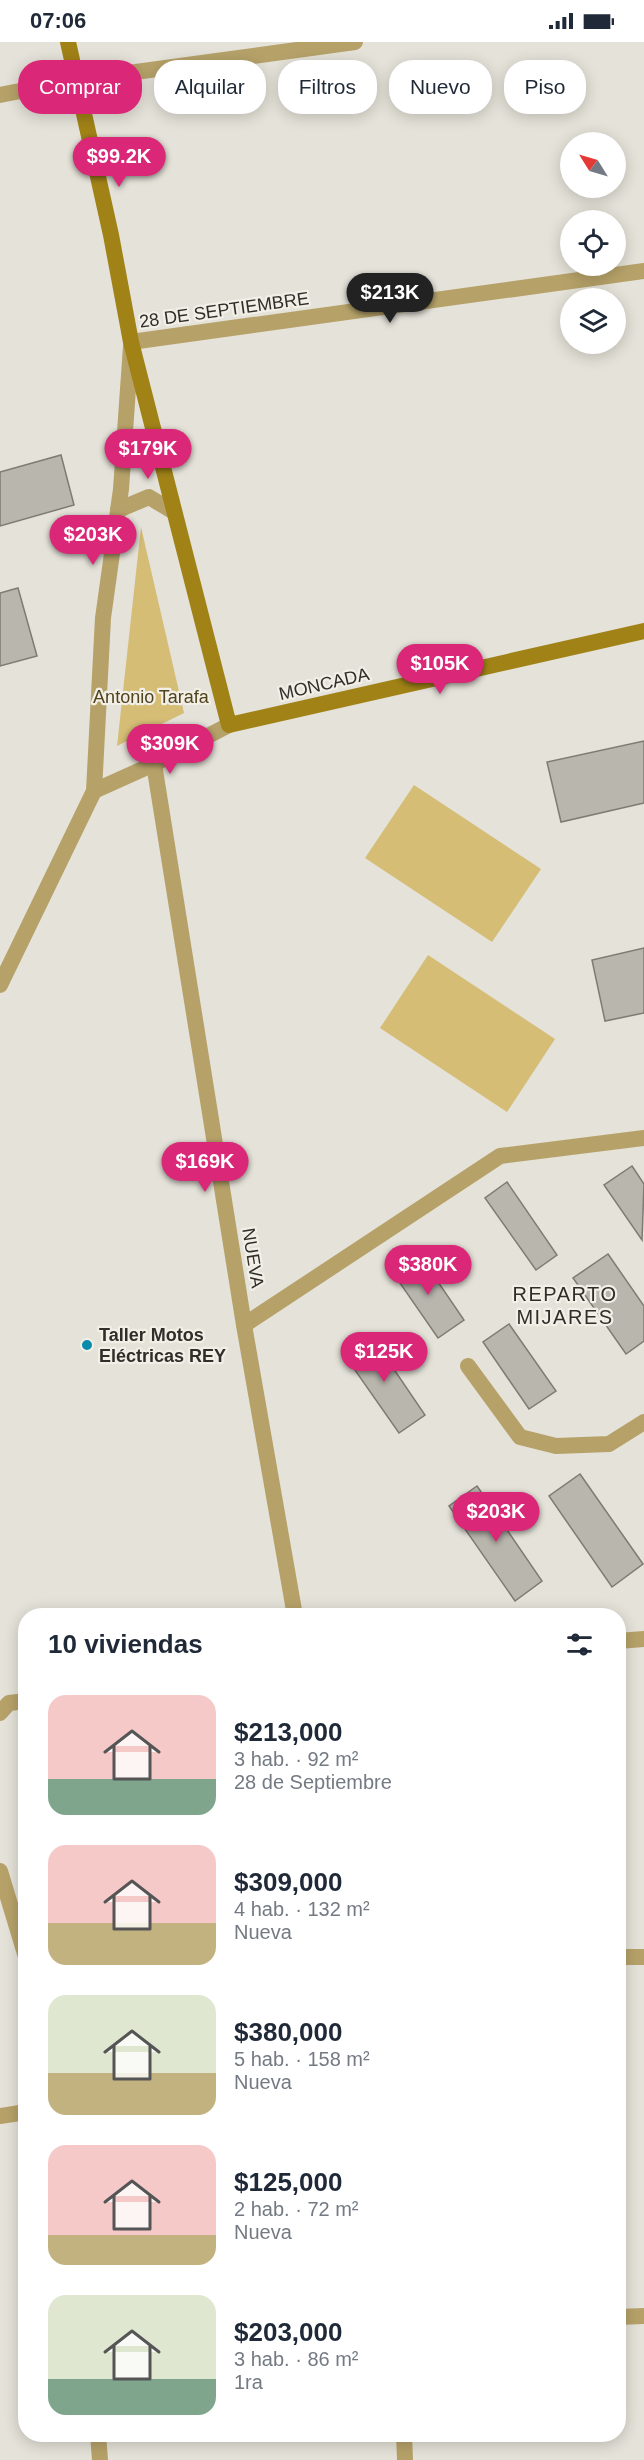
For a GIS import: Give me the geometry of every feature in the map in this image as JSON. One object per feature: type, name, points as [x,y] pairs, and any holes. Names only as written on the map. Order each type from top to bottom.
[{"type":"main road","points":[[68,42],[72,60]]},
{"type":"main road","points":[[84,114],[111,235],[131,342],[229,725]]},
{"type":"main road","name":"MONCADA","points":[[229,725],[644,631]]},
{"type":"street","points":[[142,71],[355,42]]},
{"type":"street","points":[[0,95],[18,91]]},
{"type":"street","name":"28 DE SEPTIEMBRE","points":[[131,342],[644,271]]},
{"type":"street","points":[[0,985],[94,791],[103,618],[118,510],[131,342]]},
{"type":"street","points":[[118,510],[149,497],[174,512]]},
{"type":"street","name":"MONCADA","points":[[94,791],[154,764],[229,725]]},
{"type":"street","name":"NUEVA","points":[[154,764],[244,1325],[294,1608]]},
{"type":"street","points":[[244,1325],[500,1156],[644,1138]]},
{"type":"street","points":[[468,1366],[520,1437],[556,1446],[609,1444],[644,1422]]},
{"type":"street","points":[[626,1640],[644,1639]]},
{"type":"street","points":[[0,1713],[9,1703],[18,1702]]},
{"type":"street","points":[[0,1871],[18,1931]]},
{"type":"street","points":[[626,1958],[644,1957]]},
{"type":"street","points":[[0,2116],[18,2113]]},
{"type":"street","points":[[626,2317],[644,2316]]},
{"type":"street","points":[[99,2442],[100,2460]]},
{"type":"street","points":[[404,2442],[405,2460]]},
{"type":"green space","name":"Antonio Tarafa","points":[[141,527],[184,713],[117,746]]},
{"type":"green space","points":[[414,785],[541,869],[492,942],[365,858]]},
{"type":"green space","points":[[428,955],[555,1039],[507,1112],[380,1028]]},
{"type":"building","points":[[61,455],[74,505],[0,526],[0,472]]},
{"type":"building","points":[[18,588],[37,656],[0,666],[0,593]]},
{"type":"building","points":[[644,741],[644,803],[561,822],[547,762]]},
{"type":"building","points":[[644,948],[644,1013],[605,1021],[592,960]]},
{"type":"building","points":[[632,1166],[644,1184],[642,1240],[604,1185]]},
{"type":"building","points":[[507,1182],[557,1255],[536,1270],[485,1198]]},
{"type":"building","points":[[419,1254],[464,1320],[438,1338],[393,1273]]},
{"type":"building","points":[[608,1254],[644,1306],[644,1341],[626,1354],[573,1278]]},
{"type":"building","points":[[509,1324],[556,1391],[529,1409],[483,1342]]},
{"type":"building","points":[[370,1334],[425,1415],[399,1433],[343,1353]]},
{"type":"building","points":[[580,1474],[643,1564],[612,1587],[549,1496]]},
{"type":"building","points":[[477,1486],[542,1581],[515,1601],[449,1506]]},
{"type":"place","name":"Taller Motos Eléctricas REY","points":[[87,1345]]},
{"type":"district","name":"REPARTO MIJARES","points":[[565,1306]]}]
